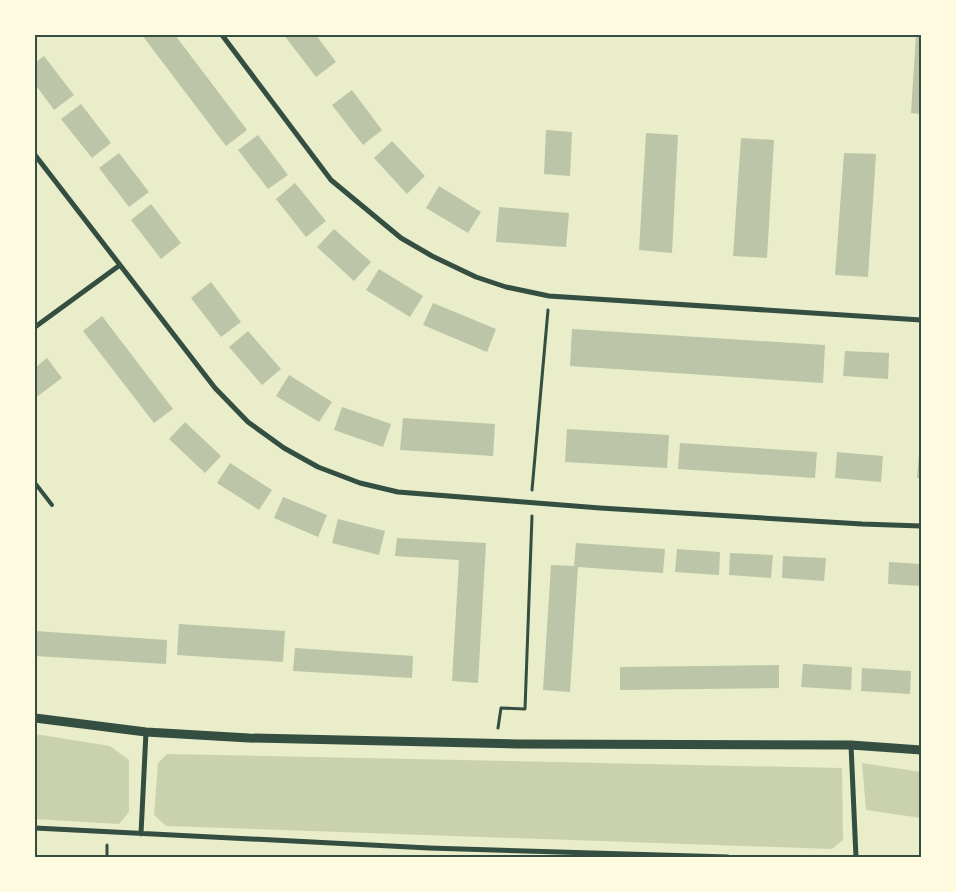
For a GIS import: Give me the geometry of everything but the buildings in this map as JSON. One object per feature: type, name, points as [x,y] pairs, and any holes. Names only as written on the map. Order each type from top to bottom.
[{"type":"street","points":[[223,36],[331,180],[401,238],[432,256],[476,277],[506,287],[549,296],[921,320]]},
{"type":"street","points":[[35,155],[215,388],[248,422],[284,448],[318,468],[398,492],[862,524],[921,526]]},
{"type":"street","points":[[35,327],[120,265]]},
{"type":"street","points":[[35,718],[146,732],[249,738],[517,744],[852,745],[921,750]]},
{"type":"street","points":[[141,834],[146,732]]},
{"type":"street","points":[[852,745],[856,857]]},
{"type":"street","points":[[35,828],[429,848],[728,857]]},
{"type":"lane","points":[[35,483],[52,505]]},
{"type":"path","points":[[498,734],[501,708],[525,709],[533,502],[532,484],[549,296]]},
{"type":"green space","points":[[35,734],[110,746],[129,760],[129,812],[119,824],[35,819]]},
{"type":"green space","points":[[167,754],[842,768],[843,840],[832,849],[166,826],[154,815],[158,763]]},
{"type":"green space","points":[[862,763],[921,772],[921,818],[866,810]]}]
